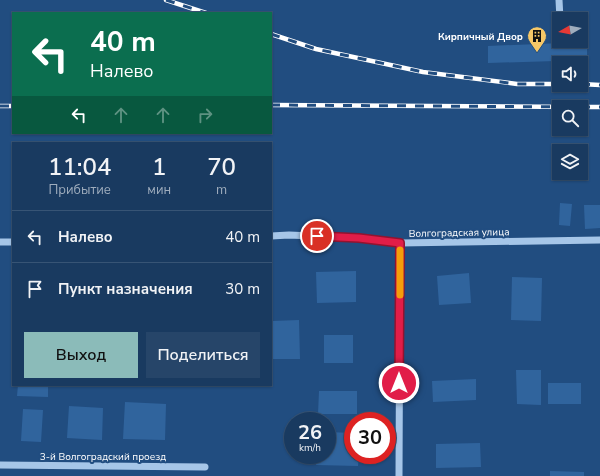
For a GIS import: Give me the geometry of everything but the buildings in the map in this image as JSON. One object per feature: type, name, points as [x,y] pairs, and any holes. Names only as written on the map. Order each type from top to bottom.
[{"type":"street","points":[[558,0],[559,12]]},
{"type":"street","name":"Волгоградская улица","points":[[272,236],[289,235],[359,238],[400,243],[600,240]]},
{"type":"street","points":[[0,242],[12,242]]},
{"type":"street","points":[[399,476],[400,243]]},
{"type":"street","name":"3-й Волгоградский проезд","points":[[0,465],[205,467]]},
{"type":"railway","points":[[166,0],[203,12]]},
{"type":"railway","points":[[272,34],[316,49],[423,72],[517,84],[552,84]]},
{"type":"railway","points":[[588,84],[600,85]]},
{"type":"railway","points":[[272,105],[552,107]]},
{"type":"railway","points":[[0,106],[12,106]]},
{"type":"railway","points":[[588,107],[600,107]]},
{"type":"slow traffic","points":[[400,250],[400,295]]},
{"type":"place","name":"Кирпичный Двор","points":[[537,53]]},
{"type":"route","points":[[317,236],[359,238],[400,243],[399,383]]}]
